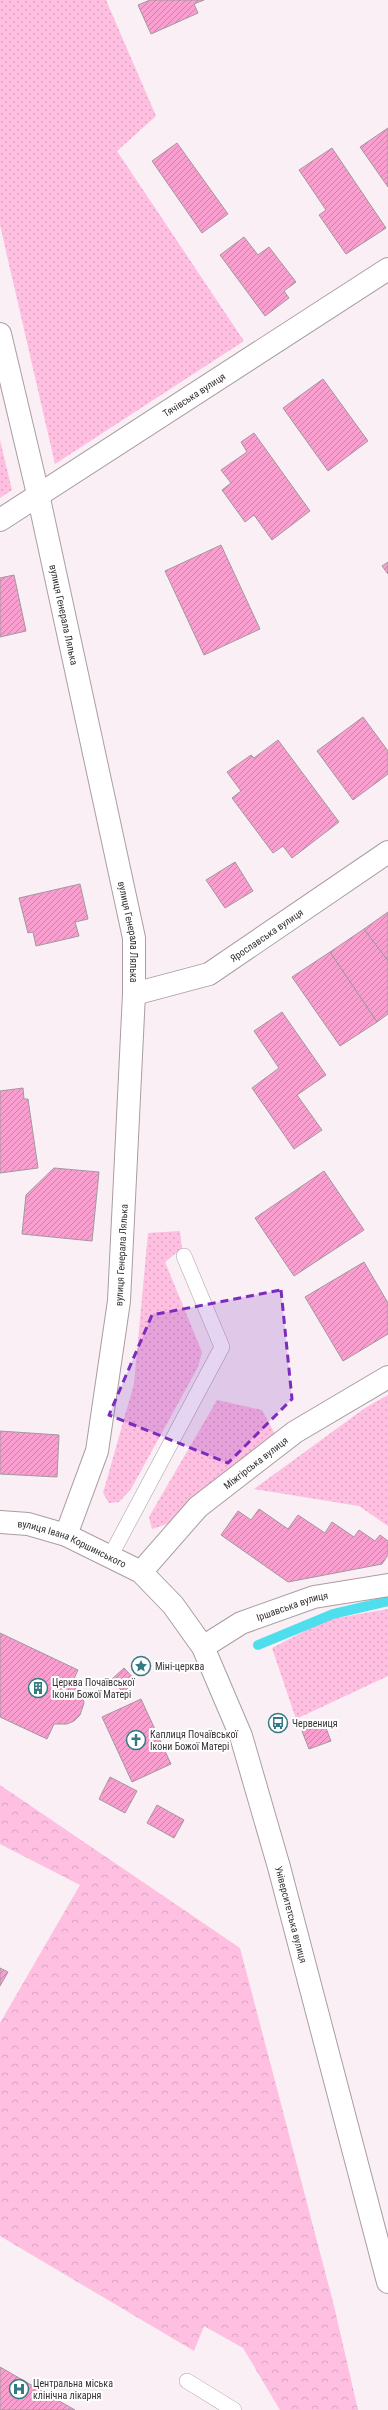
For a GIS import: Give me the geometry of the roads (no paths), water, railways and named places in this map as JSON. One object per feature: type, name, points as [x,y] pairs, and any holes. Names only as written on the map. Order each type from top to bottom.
[{"type":"street","name":"Тячівська вулиця","points":[[0,520],[388,268]]},
{"type":"street","name":"вулиця Генерала Лялька","points":[[0,334],[38,494],[134,938],[134,994],[119,1301],[97,1451],[66,1535]]},
{"type":"street","name":"Ярославська вулиця","points":[[134,994],[210,974],[388,852]]},
{"type":"street","name":"Міжгірська вулиця","points":[[141,1572],[198,1507],[296,1432],[388,1377]]},
{"type":"street","name":"вулиця Івана Коршинського","points":[[0,1522],[28,1524],[66,1535],[111,1555],[141,1572]]},
{"type":"street","name":"Університетська вулиця","points":[[141,1572],[173,1605],[203,1647],[243,1743],[279,1867],[388,2282]]},
{"type":"street","name":"Іршавська вулиця","points":[[203,1647],[241,1623],[314,1597],[388,1584]]},
{"type":"lane","points":[[111,1555],[222,1347],[184,1256]]},
{"type":"lane","points":[[187,2381],[234,2410]]},
{"type":"waterway","points":[[258,1645],[333,1614],[388,1601]]},
{"type":"place","name":"Міні-церква","points":[[141,1666]]},
{"type":"place","name":"Церква Почаївської Ікони Божої Матері","points":[[38,1688]]},
{"type":"place","name":"Червениця","points":[[278,1723]]},
{"type":"place","name":"Каплиця Почаївської Ікони Божої Матері","points":[[136,1740]]},
{"type":"place","name":"Центральна міська клінічна лікарня","points":[[19,2389]]}]
